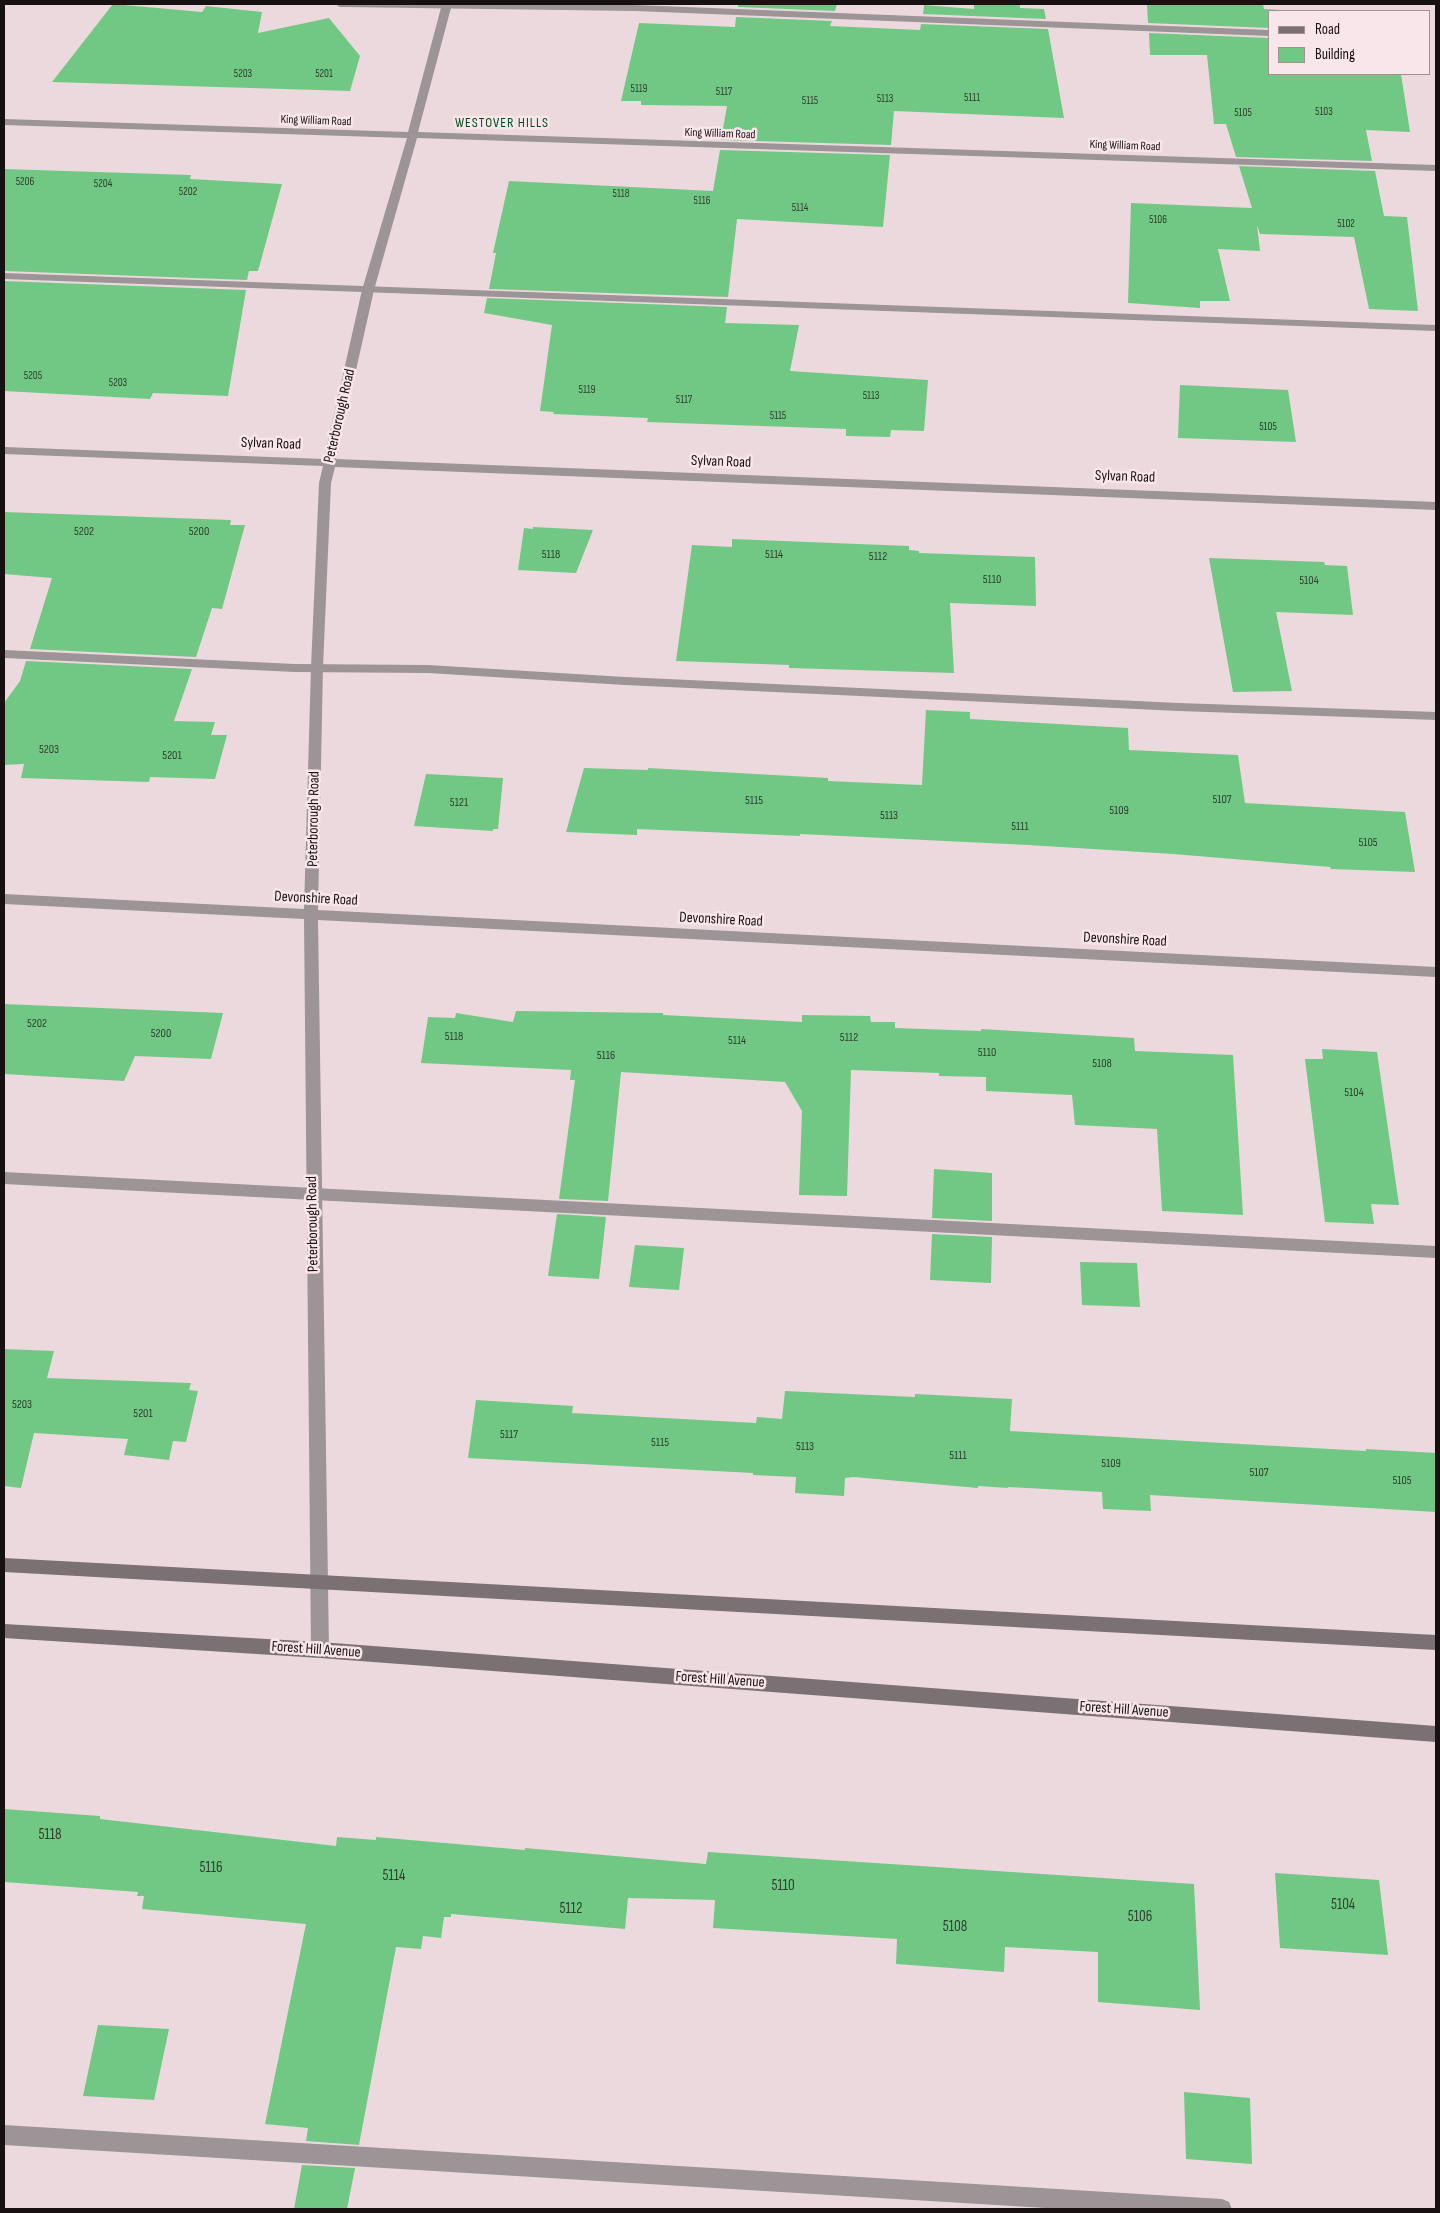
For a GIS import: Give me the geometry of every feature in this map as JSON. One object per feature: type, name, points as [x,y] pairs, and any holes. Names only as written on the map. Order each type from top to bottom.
[{"type":"main road","points":[[4,1565],[1436,1643]]},
{"type":"main road","name":"Forest Hill Avenue","points":[[4,1631],[320,1650],[1436,1734]]},
{"type":"street","points":[[340,4],[635,8],[1268,33]]},
{"type":"street","name":"Peterborough Road","points":[[320,1650],[311,915],[317,667],[325,483],[368,290],[412,137],[447,4]]},
{"type":"street","name":"King William Road","points":[[4,122],[412,137],[1436,168]]},
{"type":"street","points":[[4,276],[1436,328]]},
{"type":"street","name":"Sylvan Road","points":[[4,450],[1436,506]]},
{"type":"street","points":[[4,654],[295,668],[428,668],[740,687],[1179,707],[1436,716]]},
{"type":"street","name":"Devonshire Road","points":[[4,899],[1436,972]]},
{"type":"street","points":[[4,1178],[313,1192],[1436,1252]]},
{"type":"street","points":[[4,2136],[1222,2209]]},
{"type":"building","points":[[113,4],[202,12],[206,6],[262,12],[258,33],[329,18],[360,56],[350,91],[52,82]]},
{"type":"building","points":[[738,4],[837,4],[835,11],[738,7]]},
{"type":"building","points":[[974,4],[1020,4],[1020,8],[1044,9],[1046,19],[923,14],[924,5],[974,9]]},
{"type":"building","points":[[1147,4],[1263,4],[1264,9],[1281,10],[1268,10],[1268,28],[1148,23]]},
{"type":"building","points":[[736,17],[832,21],[830,26],[920,30],[921,24],[1048,29],[1064,118],[894,111],[891,145],[721,140],[727,106],[641,105],[641,101],[621,101],[639,23],[735,27]]},
{"type":"building","points":[[1149,33],[1268,38],[1268,75],[1401,75],[1410,132],[1366,130],[1372,161],[1236,157],[1226,124],[1214,124],[1207,55],[1150,55]]},
{"type":"building","points":[[720,150],[890,155],[883,227],[737,219],[728,297],[489,289],[496,253],[493,253],[509,181],[713,191]]},
{"type":"building","points":[[1239,166],[1375,171],[1384,216],[1407,217],[1418,311],[1369,309],[1354,237],[1260,234],[1257,225],[1260,251],[1218,249],[1230,301],[1200,301],[1200,308],[1128,303],[1131,203],[1252,208]]},
{"type":"building","points":[[4,169],[191,175],[190,179],[282,184],[258,271],[249,271],[247,280],[4,271]]},
{"type":"building","points":[[4,281],[246,290],[228,396],[153,393],[150,399],[4,391]]},
{"type":"building","points":[[487,298],[727,307],[725,323],[799,325],[790,371],[928,380],[924,431],[891,430],[890,437],[846,436],[846,429],[647,422],[648,418],[553,414],[554,412],[540,411],[552,325],[484,313]]},
{"type":"building","points":[[1180,385],[1288,390],[1296,442],[1178,438]]},
{"type":"building","points":[[4,512],[231,520],[230,525],[245,525],[222,609],[212,608],[196,657],[30,649],[52,578],[4,574]]},
{"type":"building","points":[[533,527],[593,530],[576,573],[518,570],[524,528],[533,529]]},
{"type":"building","points":[[732,539],[909,546],[909,550],[919,551],[919,553],[1035,557],[1036,606],[950,603],[954,673],[789,668],[789,665],[676,661],[692,545],[732,547]]},
{"type":"building","points":[[1209,558],[1324,562],[1325,565],[1347,566],[1353,615],[1276,612],[1292,691],[1233,692]]},
{"type":"building","points":[[26,661],[192,669],[174,721],[215,722],[211,735],[227,735],[215,779],[150,777],[149,782],[21,778],[24,764],[4,765],[4,703],[20,681]]},
{"type":"building","points":[[926,710],[970,712],[970,719],[1128,728],[1129,750],[1238,755],[1245,803],[1405,812],[1415,872],[1331,869],[1330,867],[1173,854],[1028,845],[800,834],[800,836],[637,829],[637,835],[566,832],[584,768],[648,770],[648,768],[828,778],[828,781],[922,785]]},
{"type":"building","points":[[426,774],[503,778],[498,829],[493,829],[493,831],[414,826]]},
{"type":"building","points":[[4,1004],[223,1013],[211,1059],[135,1056],[124,1081],[4,1074]]},
{"type":"building","points":[[516,1011],[663,1013],[663,1015],[802,1022],[802,1015],[870,1016],[871,1022],[895,1022],[895,1028],[981,1031],[981,1029],[1134,1038],[1135,1051],[1233,1055],[1243,1215],[1162,1211],[1157,1129],[1075,1125],[1072,1095],[986,1091],[986,1077],[939,1076],[939,1073],[851,1070],[847,1196],[799,1195],[802,1111],[785,1082],[621,1072],[608,1201],[559,1199],[575,1080],[570,1080],[571,1070],[421,1063],[428,1017],[455,1018],[456,1013],[513,1022]]},
{"type":"building","points":[[1322,1049],[1377,1052],[1399,1205],[1371,1204],[1374,1224],[1325,1222],[1305,1059],[1323,1059]]},
{"type":"building","points":[[934,1169],[992,1173],[992,1221],[932,1218]]},
{"type":"building","points":[[557,1214],[606,1217],[599,1279],[548,1276]]},
{"type":"building","points":[[932,1234],[992,1237],[991,1283],[930,1280]]},
{"type":"building","points":[[635,1245],[684,1248],[679,1290],[629,1287]]},
{"type":"building","points":[[1080,1262],[1137,1263],[1140,1307],[1082,1305]]},
{"type":"building","points":[[4,1349],[54,1351],[47,1378],[191,1383],[189,1390],[198,1391],[186,1442],[173,1441],[169,1460],[124,1455],[128,1439],[34,1433],[21,1488],[4,1486]]},
{"type":"building","points":[[785,1391],[915,1397],[915,1394],[1012,1399],[1010,1431],[1366,1451],[1366,1449],[1436,1453],[1436,1512],[1150,1495],[1151,1511],[1103,1509],[1102,1492],[978,1486],[978,1488],[854,1477],[845,1478],[844,1496],[795,1493],[796,1477],[753,1475],[753,1473],[468,1458],[476,1400],[573,1406],[572,1413],[756,1423],[757,1417],[782,1419]]},
{"type":"building","points":[[4,1809],[100,1816],[100,1819],[336,1846],[337,1837],[376,1840],[376,1837],[706,1864],[708,1852],[1194,1884],[1200,2010],[1098,2002],[1098,1952],[1005,1947],[1004,1972],[896,1964],[897,1939],[713,1928],[715,1900],[628,1898],[625,1929],[451,1914],[451,1917],[444,1917],[441,1938],[423,1936],[421,1949],[396,1947],[359,2145],[306,2141],[308,2128],[265,2124],[306,1924],[142,1909],[144,1896],[137,1896],[138,1892],[4,1882]]},
{"type":"building","points":[[1275,1873],[1379,1880],[1388,1955],[1280,1948]]},
{"type":"building","points":[[98,2025],[169,2029],[154,2100],[83,2096]]},
{"type":"building","points":[[1184,2092],[1250,2098],[1252,2164],[1186,2159]]},
{"type":"building","points":[[302,2165],[355,2168],[347,2209],[294,2209]]},
{"type":"district","name":"WESTOVER HILLS","points":[[502,123]]}]
